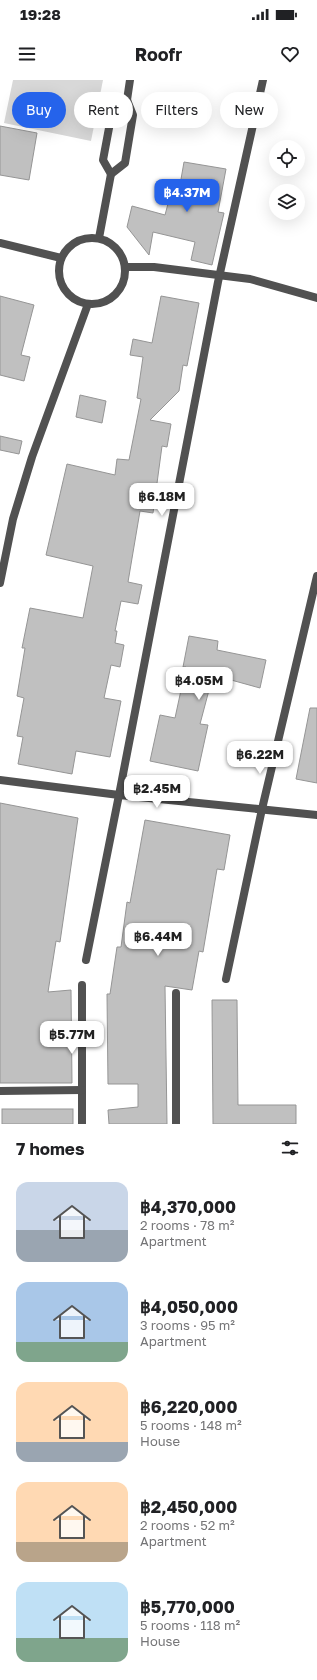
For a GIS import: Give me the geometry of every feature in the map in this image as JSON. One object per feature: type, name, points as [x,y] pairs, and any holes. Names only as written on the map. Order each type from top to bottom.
[{"type":"street","points":[[128,92],[130,80]]},
{"type":"street","points":[[86,960],[219,275],[264,80]]},
{"type":"street","points":[[99,238],[111,174],[103,160],[109,128]]},
{"type":"street","points":[[111,174],[125,163],[131,128]]},
{"type":"street","points":[[87,238],[99,238],[108,242],[117,248],[125,267],[121,286],[115,294],[98,303],[88,304],[78,301],[63,287],[59,268],[61,258],[67,248],[76,241],[87,238]]},
{"type":"street","points":[[0,243],[61,258]]},
{"type":"street","points":[[125,267],[154,267],[250,279],[317,298]]},
{"type":"street","points":[[0,583],[13,519],[32,457],[88,304]]},
{"type":"street","points":[[226,979],[262,809],[317,576]]},
{"type":"street","points":[[0,780],[119,795],[317,815]]},
{"type":"street","points":[[82,986],[82,1124]]},
{"type":"street","points":[[176,993],[176,1124]]},
{"type":"street","points":[[0,1091],[82,1090]]},
{"type":"shaded area","points":[[13,80],[103,80],[101,92],[74,92],[74,128],[94,128],[91,141],[28,128],[66,128],[66,92],[12,92],[12,125],[4,123]]},
{"type":"building","points":[[0,126],[37,133],[29,180],[0,175]]},
{"type":"building","points":[[184,162],[226,169],[218,212],[224,213],[212,265],[191,260],[195,242],[153,232],[149,255],[127,227],[132,206],[165,215],[169,200],[177,202]]},
{"type":"building","points":[[0,296],[34,305],[21,355],[30,357],[24,381],[0,375]]},
{"type":"building","points":[[161,296],[199,303],[187,366],[183,365],[179,391],[150,420],[171,424],[167,447],[162,446],[153,513],[140,511],[128,582],[142,585],[138,604],[121,601],[115,631],[117,631],[115,643],[124,645],[120,667],[111,665],[104,698],[121,701],[110,757],[76,751],[72,774],[18,764],[23,737],[17,736],[24,698],[17,696],[25,648],[22,648],[30,608],[83,618],[93,566],[46,555],[67,464],[115,475],[117,459],[129,460],[141,399],[137,398],[143,357],[130,355],[133,339],[152,343]]},
{"type":"building","points":[[80,395],[106,401],[102,423],[76,417]]},
{"type":"building","points":[[0,436],[22,441],[19,454],[0,450]]},
{"type":"building","points":[[189,636],[218,641],[217,650],[266,660],[260,688],[213,675],[200,724],[208,725],[198,771],[150,761],[160,715],[175,718],[186,667],[183,667]]},
{"type":"building","points":[[310,708],[317,708],[317,783],[296,779]]},
{"type":"building","points":[[0,803],[78,818],[60,942],[56,941],[48,992],[71,990],[72,1083],[0,1083]]},
{"type":"building","points":[[145,820],[230,835],[224,870],[217,869],[203,952],[199,951],[192,990],[165,986],[167,1124],[109,1124],[108,1110],[138,1107],[138,1084],[108,1084],[107,994],[110,994],[117,947],[121,947],[127,902],[130,903]]},
{"type":"building","points":[[212,1000],[237,1000],[238,1105],[296,1105],[296,1124],[213,1124]]},
{"type":"building","points":[[2,1109],[73,1109],[73,1124],[2,1124]]}]
